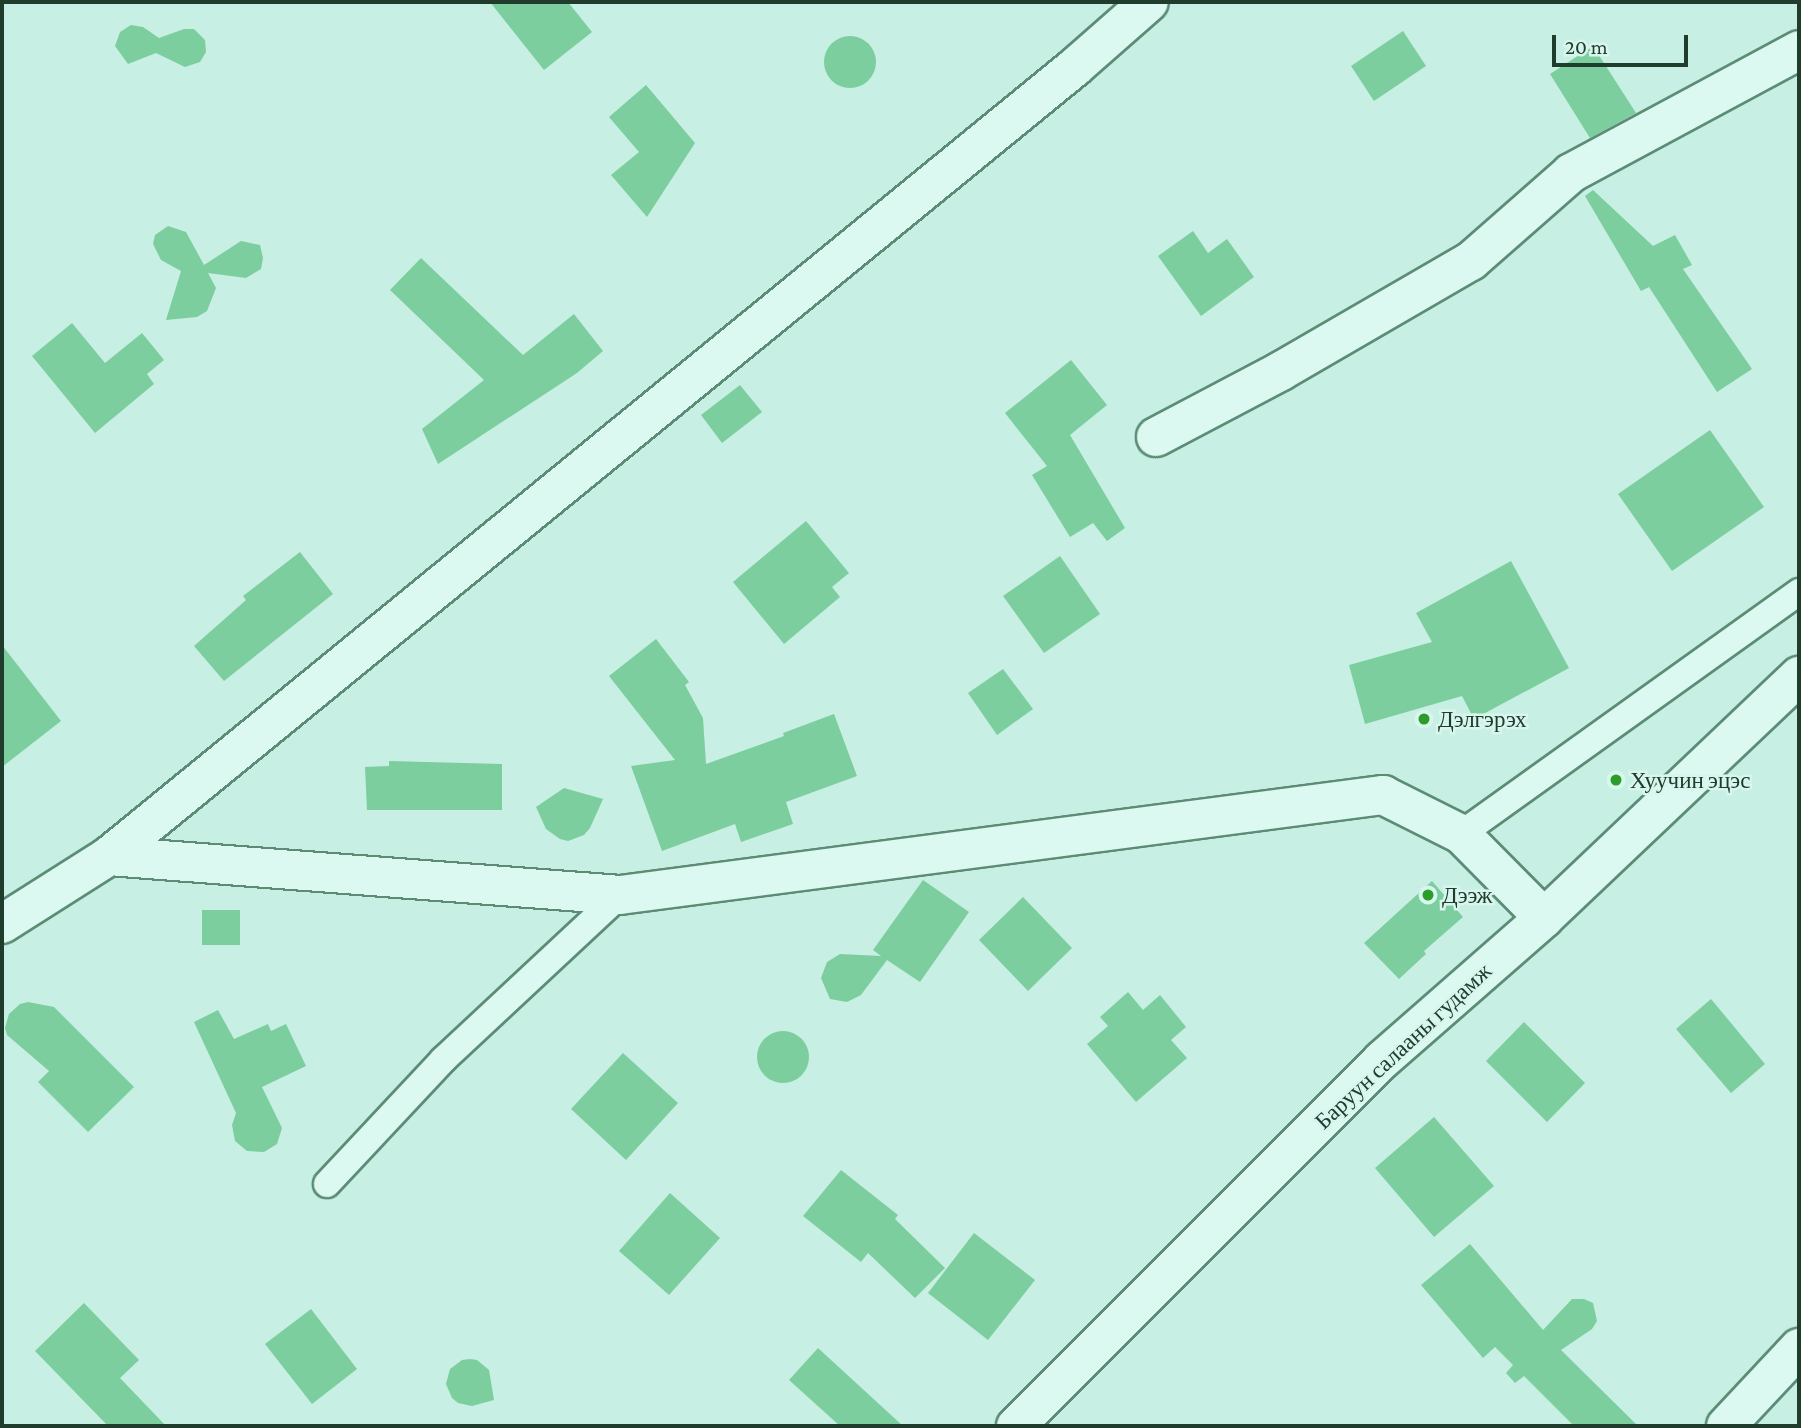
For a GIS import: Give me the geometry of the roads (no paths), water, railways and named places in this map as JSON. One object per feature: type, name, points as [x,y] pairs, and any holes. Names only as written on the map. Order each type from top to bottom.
[{"type":"street","points":[[2,924],[109,856],[1075,66],[1149,2]]},
{"type":"street","points":[[1156,437],[1281,371],[1471,261],[1572,173],[1799,50]]},
{"type":"street","name":"Баруун салааны гудамж","points":[[1016,1426],[1382,1060],[1544,918],[1799,676]]},
{"type":"street","points":[[109,856],[620,895],[1383,795],[1461,834],[1544,918]]},
{"type":"street","points":[[1727,1426],[1799,1348]]},
{"type":"lane","points":[[1461,834],[1799,592]]},
{"type":"lane","points":[[327,1184],[443,1060],[620,895]]},
{"type":"place","name":"Дэлгэрэх","points":[[1424,719]]},
{"type":"place","name":"Хуучин эцэс","points":[[1616,780]]},
{"type":"place","name":"Дээж","points":[[1428,895]]}]
